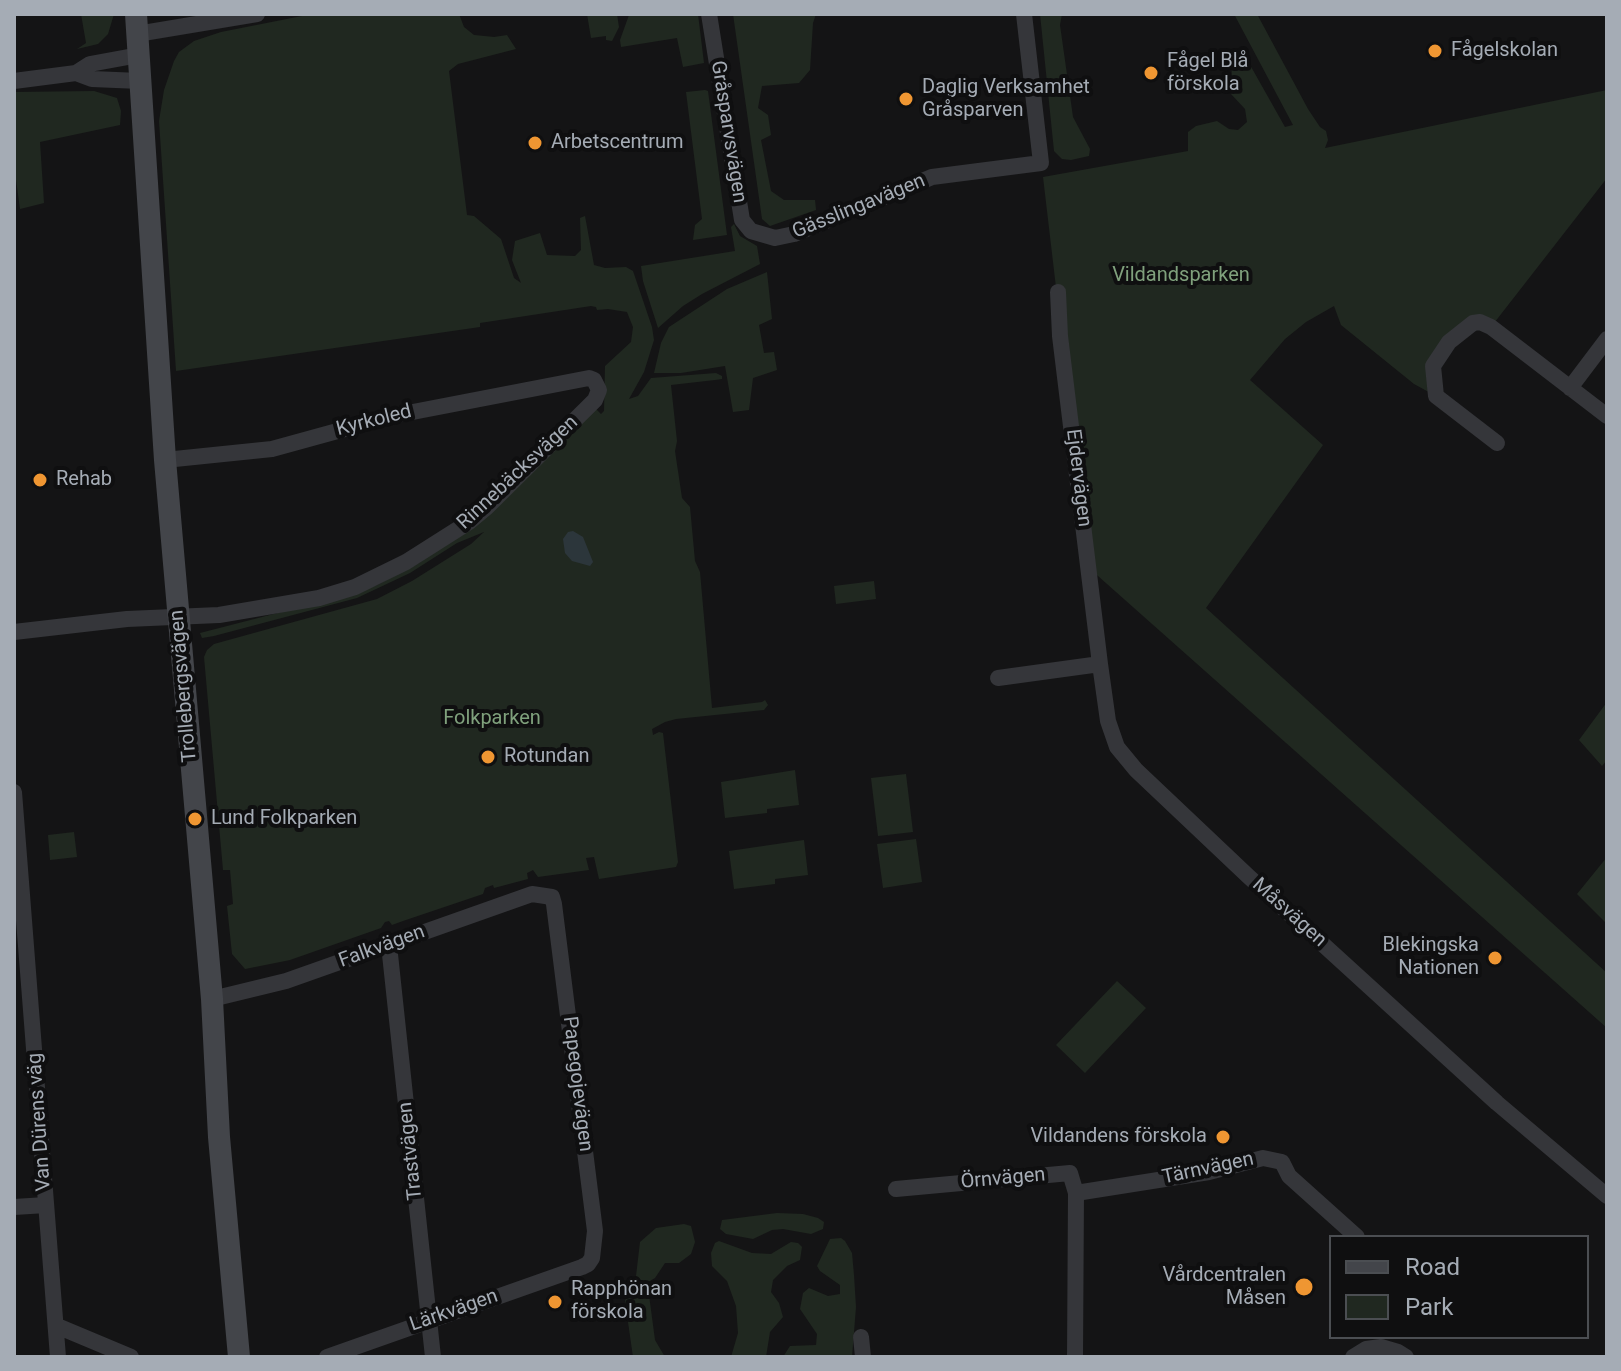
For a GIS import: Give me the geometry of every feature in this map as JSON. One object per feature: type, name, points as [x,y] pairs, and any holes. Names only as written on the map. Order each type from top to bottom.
[{"type":"street","points":[[14,81],[76,73],[137,34],[257,14]]},
{"type":"street","name":"Gråsparvsvägen","points":[[709,14],[740,210],[745,226],[766,237]]},
{"type":"street","name":"Gässlingavägen","points":[[766,237],[794,234],[932,177],[1041,163],[1024,14]]},
{"type":"street","name":"Trollebergsvägen","points":[[137,34],[165,460],[212,999],[219,1137],[239,1357]]},
{"type":"street","points":[[76,73],[92,79],[140,81]]},
{"type":"street","name":"Ejdervägen","points":[[1058,292],[1060,336],[1100,664]]},
{"type":"street","points":[[1497,443],[1436,396],[1432,373],[1438,355],[1466,325],[1480,322],[1491,327],[1607,415]]},
{"type":"street","points":[[1570,388],[1607,339]]},
{"type":"street","name":"Rinnebäcksvägen","points":[[179,617],[219,615],[319,598],[355,587],[406,562],[452,534],[487,507],[595,400],[599,390],[597,384],[589,378],[583,380]]},
{"type":"street","name":"Kyrkoled","points":[[165,460],[272,449],[392,416],[583,380]]},
{"type":"street","points":[[14,632],[127,619],[179,617]]},
{"type":"street","points":[[998,678],[1100,664]]},
{"type":"street","name":"Måsvägen","points":[[1100,664],[1108,721],[1117,747],[1136,770],[1497,1103],[1607,1196]]},
{"type":"street","name":"Van Dürens väg","points":[[14,792],[20,935],[58,1357]]},
{"type":"street","name":"Falkvägen","points":[[212,999],[286,981],[532,894],[552,897]]},
{"type":"street","name":"Papegojevägen","points":[[552,897],[595,1231],[592,1258],[582,1267]]},
{"type":"street","name":"Trastvägen","points":[[389,945],[433,1357]]},
{"type":"street","name":"Tärnvägen","points":[[1076,1193],[1209,1172],[1263,1158],[1282,1162],[1289,1176],[1355,1235]]},
{"type":"street","name":"Örnvägen","points":[[896,1189],[1070,1173],[1076,1193],[1075,1357]]},
{"type":"street","points":[[14,1207],[46,1205]]},
{"type":"street","name":"Lärkvägen","points":[[327,1357],[582,1267]]},
{"type":"street","points":[[57,1326],[131,1357]]},
{"type":"street","points":[[861,1337],[863,1357]]},
{"type":"street","points":[[1353,1357],[1374,1347],[1390,1349],[1406,1357]]},
{"type":"green space","points":[[81,14],[114,14],[108,34],[98,44],[77,49],[86,43]]},
{"type":"green space","name":"Folkparken","points":[[312,14],[459,14],[464,27],[474,35],[507,35],[516,49],[458,64],[449,71],[467,215],[474,216],[501,239],[514,278],[521,283],[512,260],[515,241],[540,233],[547,255],[575,256],[581,250],[580,218],[585,216],[594,265],[626,267],[633,271],[652,327],[654,340],[644,372],[629,399],[638,396],[651,378],[716,373],[722,376],[722,379],[671,385],[677,441],[675,451],[682,498],[690,507],[695,561],[700,572],[712,708],[765,700],[768,705],[764,710],[676,719],[652,729],[653,735],[663,733],[678,862],[676,867],[599,879],[594,857],[586,858],[589,870],[538,877],[533,870],[527,873],[528,879],[494,888],[493,885],[485,888],[483,894],[392,925],[389,921],[385,922],[381,928],[290,960],[245,969],[232,954],[227,906],[233,904],[230,870],[223,870],[204,657],[207,650],[214,644],[377,599],[412,581],[471,544],[484,532],[457,543],[410,573],[357,598],[214,636],[202,638],[200,633],[355,593],[419,563],[596,409],[601,414],[604,411],[605,366],[631,342],[633,327],[627,312],[597,310],[591,306],[480,323],[480,327],[176,371],[159,121],[164,90],[174,61],[179,52],[194,41],[221,32]]},
{"type":"green space","points":[[587,14],[617,14],[619,27],[612,41],[606,40],[606,36],[591,38]]},
{"type":"green space","points":[[698,14],[704,63],[683,67],[677,38],[621,47],[620,40],[629,15]]},
{"type":"green space","points":[[733,14],[816,14],[810,70],[799,83],[762,86],[758,108],[768,115],[771,135],[761,140],[771,191],[784,200],[815,200],[816,210],[770,226],[762,219]]},
{"type":"green space","points":[[1040,14],[1062,14],[1060,25],[1073,117],[1090,149],[1089,156],[1062,159],[1054,151]]},
{"type":"green space","name":"Vildandsparken","points":[[1234,14],[1257,14],[1308,109],[1326,131],[1328,140],[1325,148],[1607,90],[1607,178],[1491,327],[1485,323],[1438,355],[1436,396],[1414,384],[1341,325],[1334,306],[1285,339],[1250,380],[1323,445],[1206,608],[1607,973],[1607,1028],[1089,568],[1043,177],[1188,151],[1188,132],[1196,126],[1217,121],[1229,129],[1238,130],[1247,122],[1245,109],[1231,94],[1232,62],[1245,56],[1285,127],[1293,125]]},
{"type":"green space","points":[[94,91],[117,98],[121,111],[120,125],[40,142],[44,203],[20,209],[14,165],[14,92]]},
{"type":"green space","points":[[708,91],[727,235],[693,240],[695,225],[702,219],[686,92]]},
{"type":"green space","points":[[734,224],[740,236],[757,246],[760,264],[702,294],[658,328],[641,266],[735,251],[731,227]]},
{"type":"green space","points":[[767,272],[772,319],[759,325],[764,353],[774,352],[777,370],[753,378],[749,410],[733,412],[725,366],[681,373],[654,373],[661,343],[669,327],[727,289]]},
{"type":"green space","points":[[874,581],[876,599],[836,604],[834,586]]},
{"type":"green space","points":[[1607,702],[1607,760],[1602,766],[1579,740]]},
{"type":"green space","points":[[795,770],[799,805],[725,818],[721,782]]},
{"type":"green space","points":[[906,774],[913,832],[878,836],[871,778]]},
{"type":"green space","points":[[74,832],[77,857],[50,860],[48,835]]},
{"type":"green space","points":[[916,839],[922,882],[883,888],[877,844]]},
{"type":"green space","points":[[804,840],[808,875],[775,879],[775,884],[734,889],[729,851]]},
{"type":"green space","points":[[1607,857],[1607,924],[1577,894]]},
{"type":"green space","points":[[1117,981],[1146,1008],[1085,1073],[1056,1045]]},
{"type":"green space","points":[[777,1213],[818,1218],[824,1222],[823,1229],[811,1234],[772,1230],[753,1239],[726,1234],[720,1229],[722,1220]]},
{"type":"green space","points":[[691,1226],[695,1242],[691,1254],[679,1263],[665,1263],[655,1278],[642,1281],[636,1276],[640,1242],[656,1228]]},
{"type":"green space","points":[[841,1238],[852,1253],[856,1307],[852,1357],[783,1357],[790,1346],[816,1345],[817,1334],[800,1309],[803,1293],[809,1288],[828,1296],[840,1294],[840,1285],[817,1266],[830,1239]]},
{"type":"green space","points":[[719,1241],[752,1253],[771,1254],[791,1242],[802,1247],[800,1260],[787,1266],[773,1280],[771,1292],[779,1303],[783,1317],[770,1332],[766,1357],[731,1357],[738,1333],[736,1306],[727,1281],[712,1266],[711,1253]]},
{"type":"green space","points":[[643,1290],[649,1295],[655,1340],[665,1357],[633,1357],[625,1301],[629,1291]]},
{"type":"shaded area","points":[[573,531],[583,537],[593,562],[590,566],[572,561],[565,553],[563,539]]},
{"type":"place","name":"Fågelskolan","points":[[1435,51]]},
{"type":"place","name":"Fågel Blå förskola","points":[[1151,73]]},
{"type":"place","name":"Daglig Verksamhet Gråsparven","points":[[906,99]]},
{"type":"place","name":"Arbetscentrum","points":[[535,143]]},
{"type":"place","name":"Rehab","points":[[40,480]]},
{"type":"place","name":"Rotundan","points":[[488,757]]},
{"type":"place","name":"Lund Folkparken","points":[[195,819]]},
{"type":"place","name":"Blekingska Nationen","points":[[1495,958]]},
{"type":"place","name":"Vildandens förskola","points":[[1223,1137]]},
{"type":"place","name":"Vårdcentralen Måsen","points":[[1304,1287]]},
{"type":"place","name":"Rapphönan förskola","points":[[555,1302]]}]
